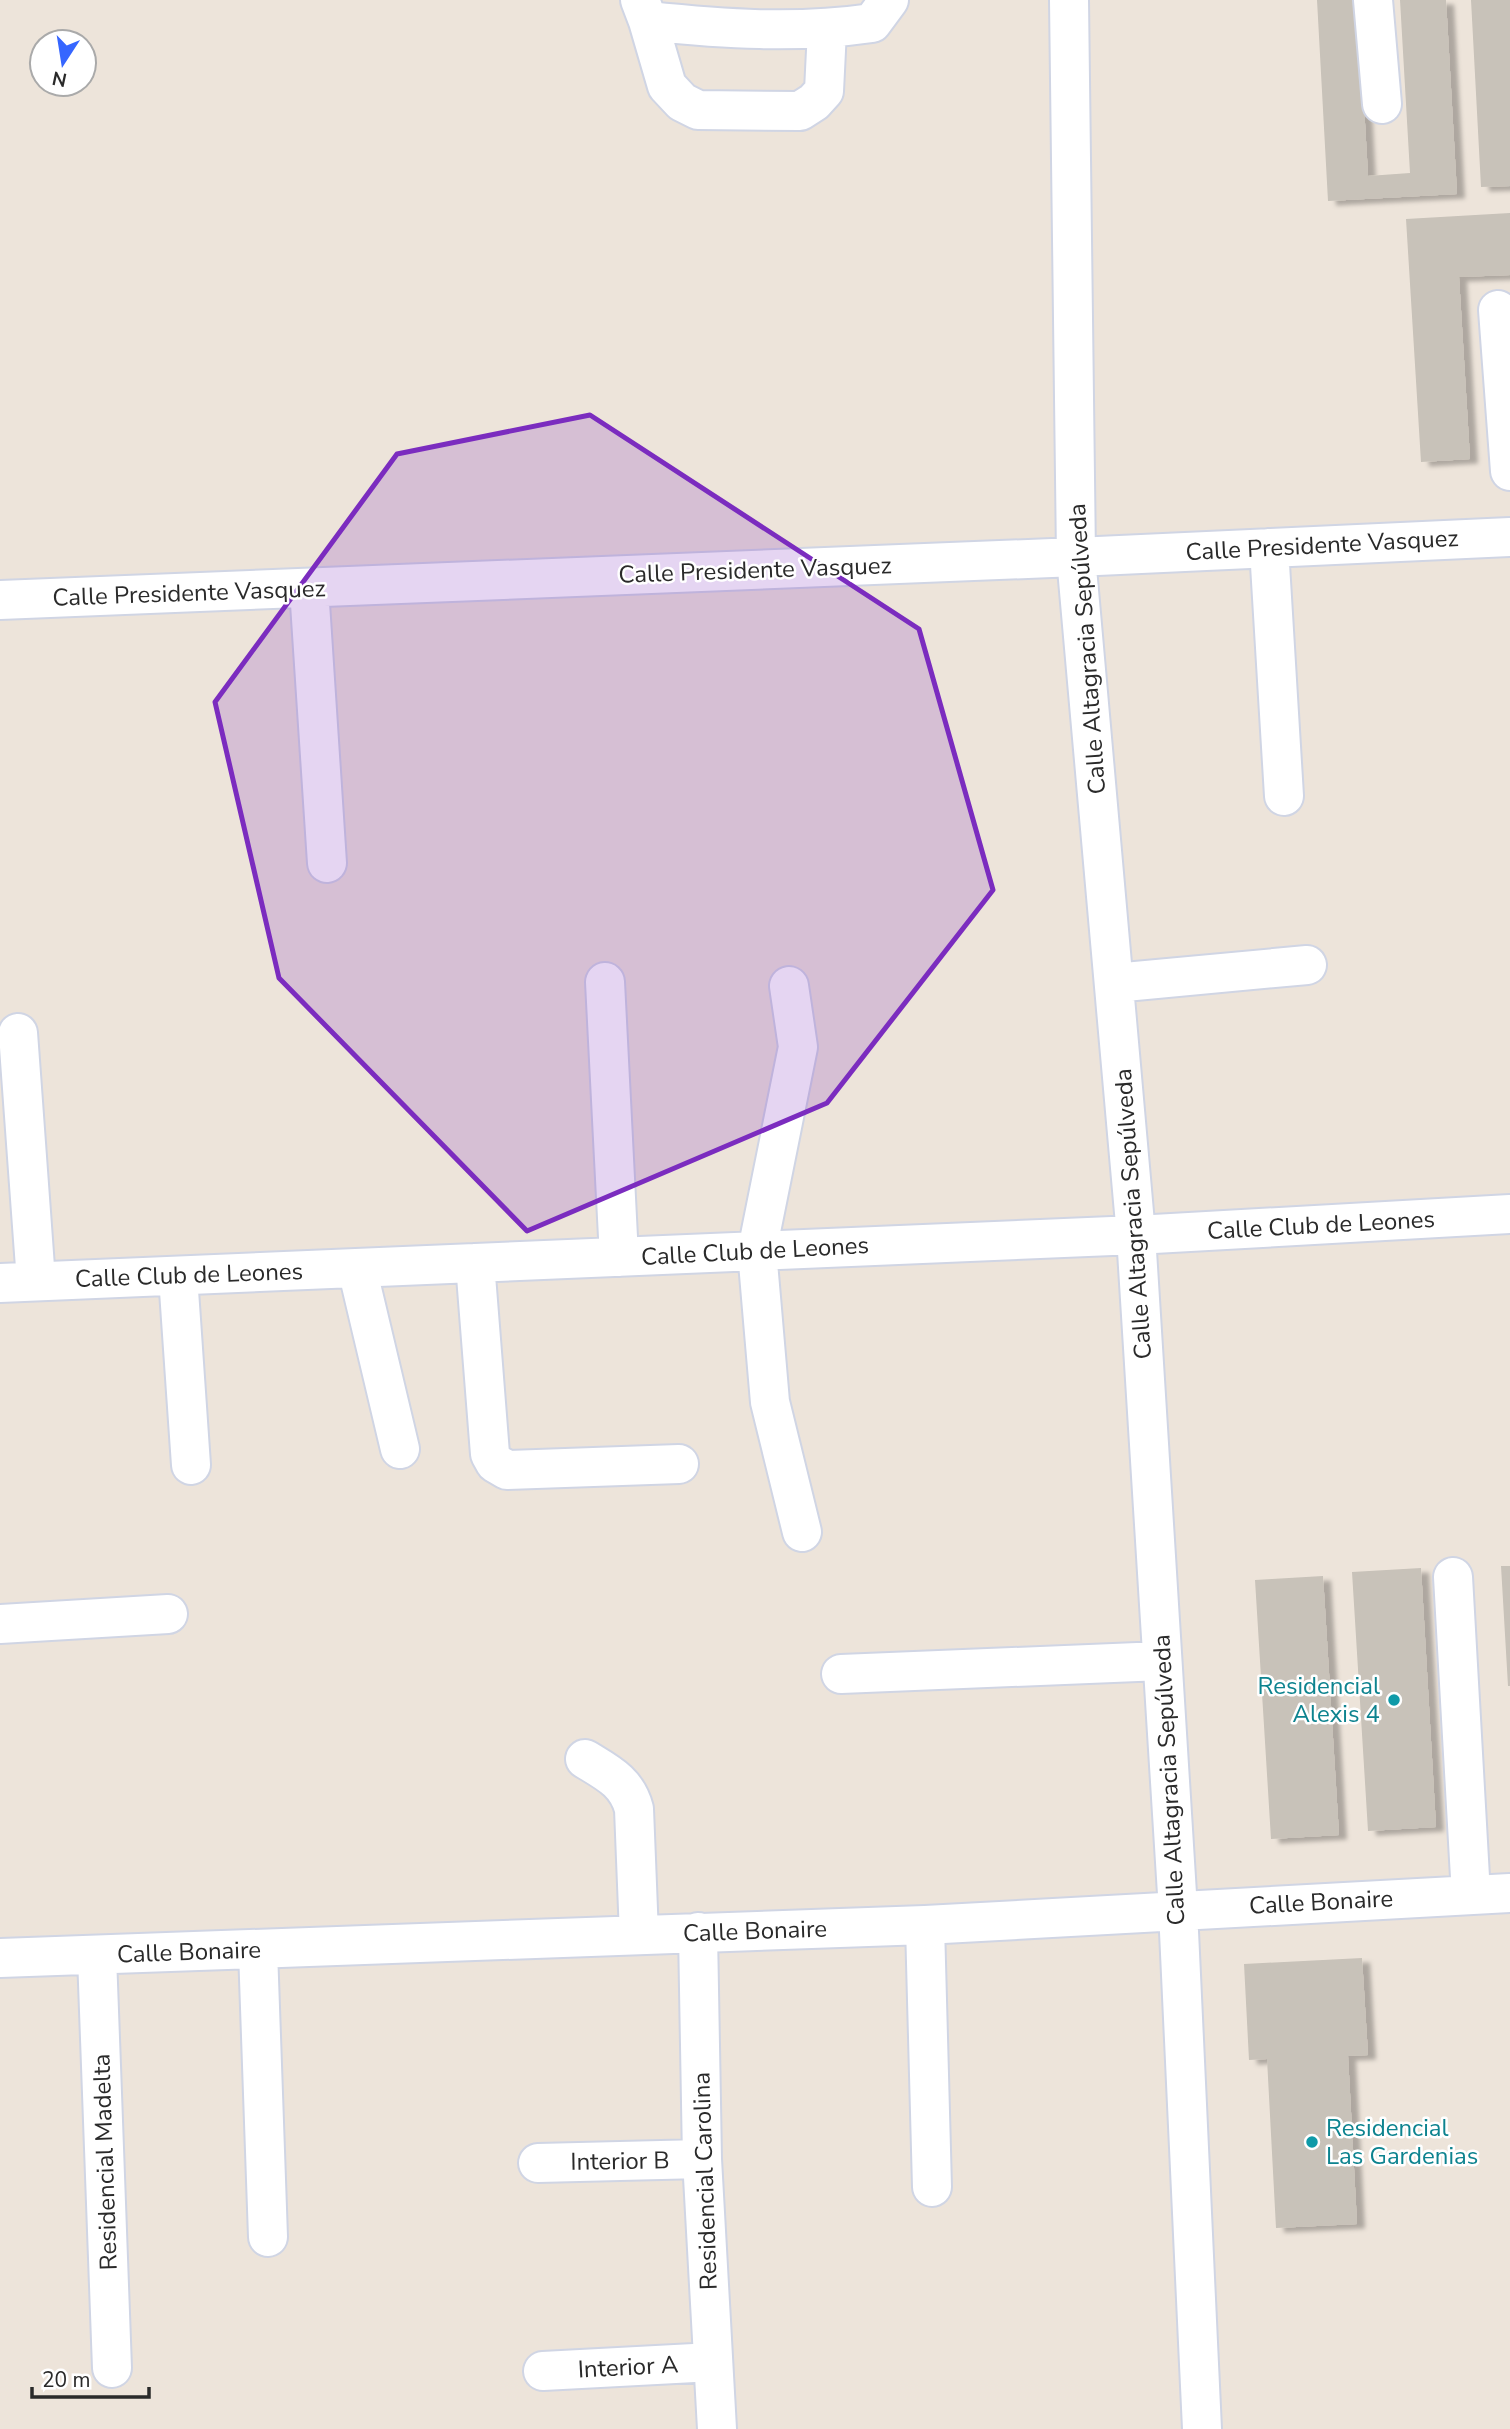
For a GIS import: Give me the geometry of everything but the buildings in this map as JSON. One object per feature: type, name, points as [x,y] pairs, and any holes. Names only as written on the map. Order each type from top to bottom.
[{"type":"street","points":[[827,30],[824,91],[800,111],[698,110],[681,102],[667,86],[644,10],[743,29],[827,30],[872,23],[889,0]]},
{"type":"street","name":"Calle Altagracia Sepúlveda","points":[[1069,0],[1076,557],[1136,1235],[1178,1910],[1202,2429]]},
{"type":"street","points":[[1373,0],[1382,104]]},
{"type":"street","points":[[1498,310],[1510,471]]},
{"type":"street","name":"Calle Presidente Vasquez","points":[[0,600],[1510,537]]},
{"type":"street","points":[[1269,548],[1284,796]]},
{"type":"street","points":[[309,588],[327,863]]},
{"type":"street","points":[[1114,983],[1307,965]]},
{"type":"street","points":[[605,982],[619,1257]]},
{"type":"street","points":[[789,986],[798,1047],[757,1251],[770,1402],[802,1532]]},
{"type":"street","points":[[18,1033],[18,1282]]},
{"type":"street","name":"Calle Club de Leones","points":[[18,1282],[1136,1235],[1510,1214]]},
{"type":"street","points":[[475,1263],[491,1454],[495,1464],[507,1470],[679,1464]]},
{"type":"street","points":[[357,1268],[400,1449]]},
{"type":"street","points":[[178,1276],[191,1465]]},
{"type":"street","points":[[1453,1577],[1471,1895]]},
{"type":"street","points":[[0,1624],[168,1614]]},
{"type":"street","points":[[841,1674],[1162,1661]]},
{"type":"street","points":[[585,1759],[615,1777],[631,1796],[634,1810],[639,1935]]},
{"type":"street","name":"Calle Bonaire","points":[[0,1958],[925,1925],[1510,1893]]},
{"type":"street","points":[[925,1925],[932,2187]]},
{"type":"street","name":"Residencial Carolina","points":[[698,1932],[702,2159],[716,2429]]},
{"type":"street","points":[[258,1950],[268,2237]]},
{"type":"street","name":"Residencial Madelta","points":[[97,1956],[112,2368]]},
{"type":"street","name":"Interior B","points":[[538,2163],[702,2159]]},
{"type":"street","name":"Interior A","points":[[542,2371],[713,2362]]},
{"type":"highlighted area","points":[[590,415],[919,629],[993,890],[827,1103],[527,1231],[279,978],[215,702],[397,454]]},
{"type":"place","name":"Residencial Alexis 4","points":[[1394,1700]]},
{"type":"place","name":"Residencial Las Gardenias","points":[[1312,2142]]}]
